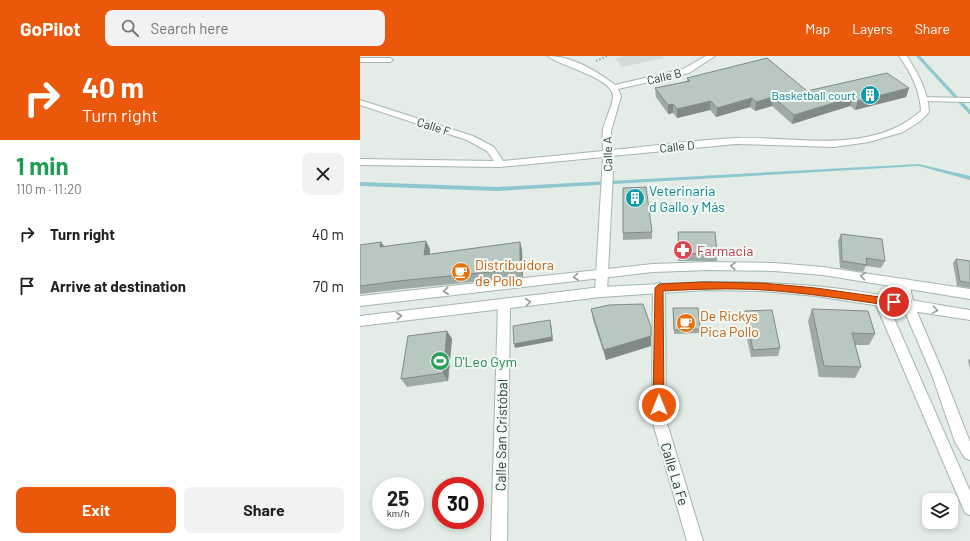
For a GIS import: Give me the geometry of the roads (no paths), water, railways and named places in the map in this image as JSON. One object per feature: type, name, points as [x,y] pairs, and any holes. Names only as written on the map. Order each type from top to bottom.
[{"type":"street","points":[[552,56],[586,70],[614,88]]},
{"type":"street","name":"Calle B","points":[[614,88],[686,71],[711,56]]},
{"type":"street","points":[[903,56],[915,74],[925,99]]},
{"type":"street","name":"Calle A","points":[[601,292],[608,173],[607,131],[617,96],[614,88]]},
{"type":"street","name":"Calle D","points":[[360,162],[500,164],[736,141],[834,144],[869,139],[900,130],[916,120],[925,112],[925,99]]},
{"type":"street","name":"Calle F","points":[[360,102],[470,138],[491,149],[500,164]]},
{"type":"street","points":[[360,301],[602,274],[709,266],[774,267],[823,271],[970,294]]},
{"type":"street","points":[[360,321],[601,292],[704,286],[762,287],[816,291],[970,315]]},
{"type":"street","name":"Calle La Fe","points":[[659,288],[658,420],[695,541]]},
{"type":"street","name":"Calle San Cristóbal","points":[[499,541],[504,304]]},
{"type":"lane","points":[[360,60],[390,60]]},
{"type":"lane","points":[[925,99],[970,100]]},
{"type":"lane","points":[[904,283],[908,305],[938,375],[962,442],[970,453]]},
{"type":"lane","points":[[880,300],[970,508]]},
{"type":"waterway","points":[[918,56],[970,113]]},
{"type":"waterway","points":[[360,184],[497,189],[919,165],[970,178]]},
{"type":"place","name":"Basketball court","points":[[870,95]]},
{"type":"place","name":"Veterinaria d Gallo y Más","points":[[635,198]]},
{"type":"place","name":"Farmacia","points":[[683,250]]},
{"type":"place","name":"Distribuidora de Pollo","points":[[461,272]]},
{"type":"place","name":"De Rickys Pica Pollo","points":[[686,323]]},
{"type":"place","name":"D'Leo Gym","points":[[440,361]]}]
